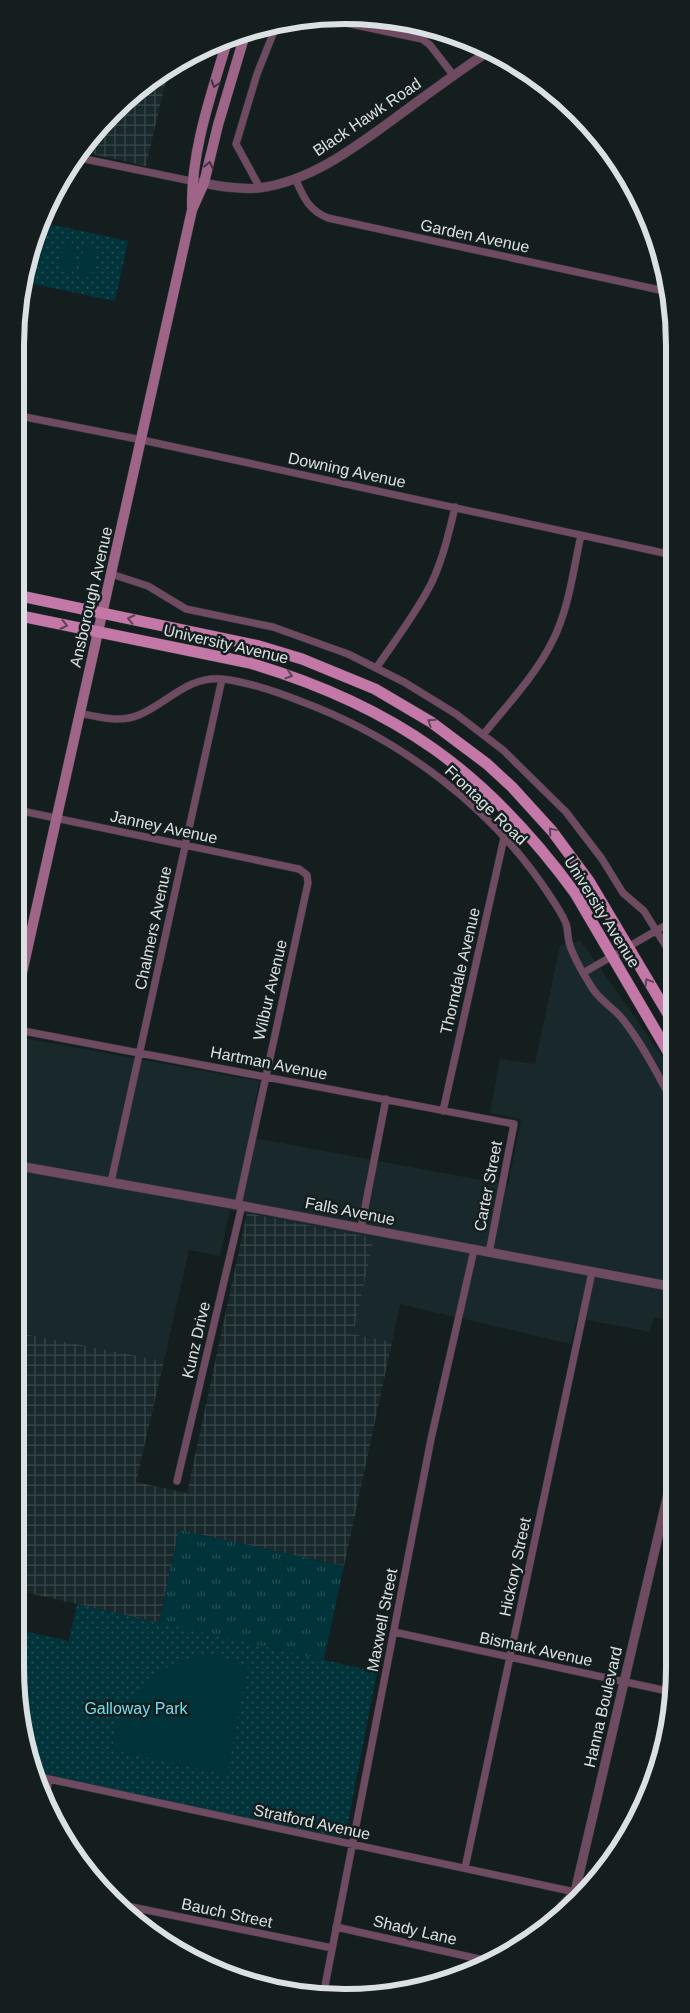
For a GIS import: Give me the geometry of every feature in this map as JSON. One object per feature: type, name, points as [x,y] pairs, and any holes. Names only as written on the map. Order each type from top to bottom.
[{"type":"main road","name":"Ansborough Avenue","points":[[24,964],[192,210],[204,183],[218,125],[243,41]]},
{"type":"main road","name":"Ansborough Avenue","points":[[192,210],[192,181],[204,123],[226,47]]},
{"type":"main road","name":"University Avenue","points":[[24,597],[259,646],[302,658],[375,689],[431,722],[487,764],[546,824],[589,881],[626,947],[666,1011]]},
{"type":"main road","name":"University Avenue","points":[[24,617],[250,663],[304,680],[359,703],[425,742],[478,784],[519,824],[575,893],[666,1048]]},
{"type":"street","points":[[350,24],[422,39],[430,44],[454,76]]},
{"type":"street","points":[[260,188],[236,144],[257,74],[274,32]]},
{"type":"street","name":"Black Hawk Road","points":[[84,159],[230,188],[260,188],[295,178],[335,159],[361,143],[484,55]]},
{"type":"street","name":"Garden Avenue","points":[[295,178],[306,204],[317,214],[328,218],[662,290]]},
{"type":"street","name":"Downing Avenue","points":[[24,418],[142,440],[666,553]]},
{"type":"street","points":[[377,667],[413,614],[432,581],[445,546],[455,507]]},
{"type":"street","points":[[484,735],[534,671],[552,642],[564,611],[581,535]]},
{"type":"street","points":[[111,574],[148,586],[186,609],[274,627],[314,640],[377,667],[432,698],[484,735],[524,769],[566,812],[598,853],[623,893],[644,910],[666,949]]},
{"type":"street","name":"Frontage Road","points":[[80,713],[109,719],[138,716],[190,684],[222,679],[288,696],[341,717],[409,756],[457,792],[504,838],[540,881],[567,926],[572,951],[583,973],[600,998],[621,1016],[629,1027],[666,1090]]},
{"type":"street","name":"Chalmers Avenue","points":[[111,1182],[222,679]]},
{"type":"street","name":"Janney Avenue","points":[[24,811],[304,871]]},
{"type":"street","name":"Thorndale Avenue","points":[[443,1110],[504,838]]},
{"type":"street","name":"Wilbur Avenue","points":[[240,1205],[265,1077],[308,883],[304,871]]},
{"type":"street","points":[[583,973],[666,925]]},
{"type":"street","name":"Hartman Avenue","points":[[24,1031],[514,1124]]},
{"type":"street","points":[[361,1228],[386,1099]]},
{"type":"street","name":"Carter Street","points":[[489,1252],[514,1124]]},
{"type":"street","name":"Falls Avenue","points":[[24,1167],[240,1205],[666,1286]]},
{"type":"street","name":"Kunz Drive","points":[[177,1481],[240,1205]]},
{"type":"street","name":"Maxwell Street","points":[[324,1989],[432,1435],[474,1250]]},
{"type":"street","name":"Hickory Street","points":[[465,1868],[592,1272]]},
{"type":"street","name":"Hanna Boulevard","points":[[575,1892],[666,1502]]},
{"type":"street","name":"Bismark Avenue","points":[[394,1632],[666,1691]]},
{"type":"street","name":"Stratford Avenue","points":[[43,1778],[575,1892]]},
{"type":"street","points":[[47,1789],[49,1779]]},
{"type":"street","name":"Bauch Street","points":[[130,1907],[332,1948]]},
{"type":"street","name":"Shady Lane","points":[[336,1927],[482,1959]]},
{"type":"shaded area","points":[[166,78],[146,166],[87,153],[103,133],[133,103]]},
{"type":"shaded area","points":[[581,941],[666,1062],[666,1320],[654,1317],[650,1332],[577,1318],[571,1344],[400,1304],[392,1342],[353,1334],[373,1238],[230,1210],[220,1256],[189,1250],[164,1361],[24,1334],[24,1038],[259,1081],[249,1137],[508,1185],[521,1119],[490,1113],[500,1059],[535,1064],[560,945]]},
{"type":"shaded area","points":[[247,1213],[374,1238],[353,1334],[392,1342],[344,1566],[179,1530],[159,1623],[24,1592],[24,1334],[164,1361],[136,1482],[187,1493]]},
{"type":"green space","points":[[47,224],[128,241],[115,301],[30,283]]},
{"type":"green space","points":[[43,237],[46,238],[41,267],[34,266]]},
{"type":"green space","points":[[64,241],[77,244],[72,273],[59,271]]},
{"type":"green space","points":[[84,246],[97,248],[92,278],[79,276]]},
{"type":"green space","points":[[179,1530],[344,1566],[324,1660],[159,1623]]},
{"type":"green space","name":"Galloway Park","points":[[77,1604],[377,1672],[345,1838],[115,1794],[42,1772],[26,1710],[24,1646],[28,1632],[69,1641]]},
{"type":"green space","points":[[210,1653],[248,1666],[228,1769],[223,1774],[112,1750],[117,1726],[124,1709],[132,1696],[143,1685],[167,1668]]}]
